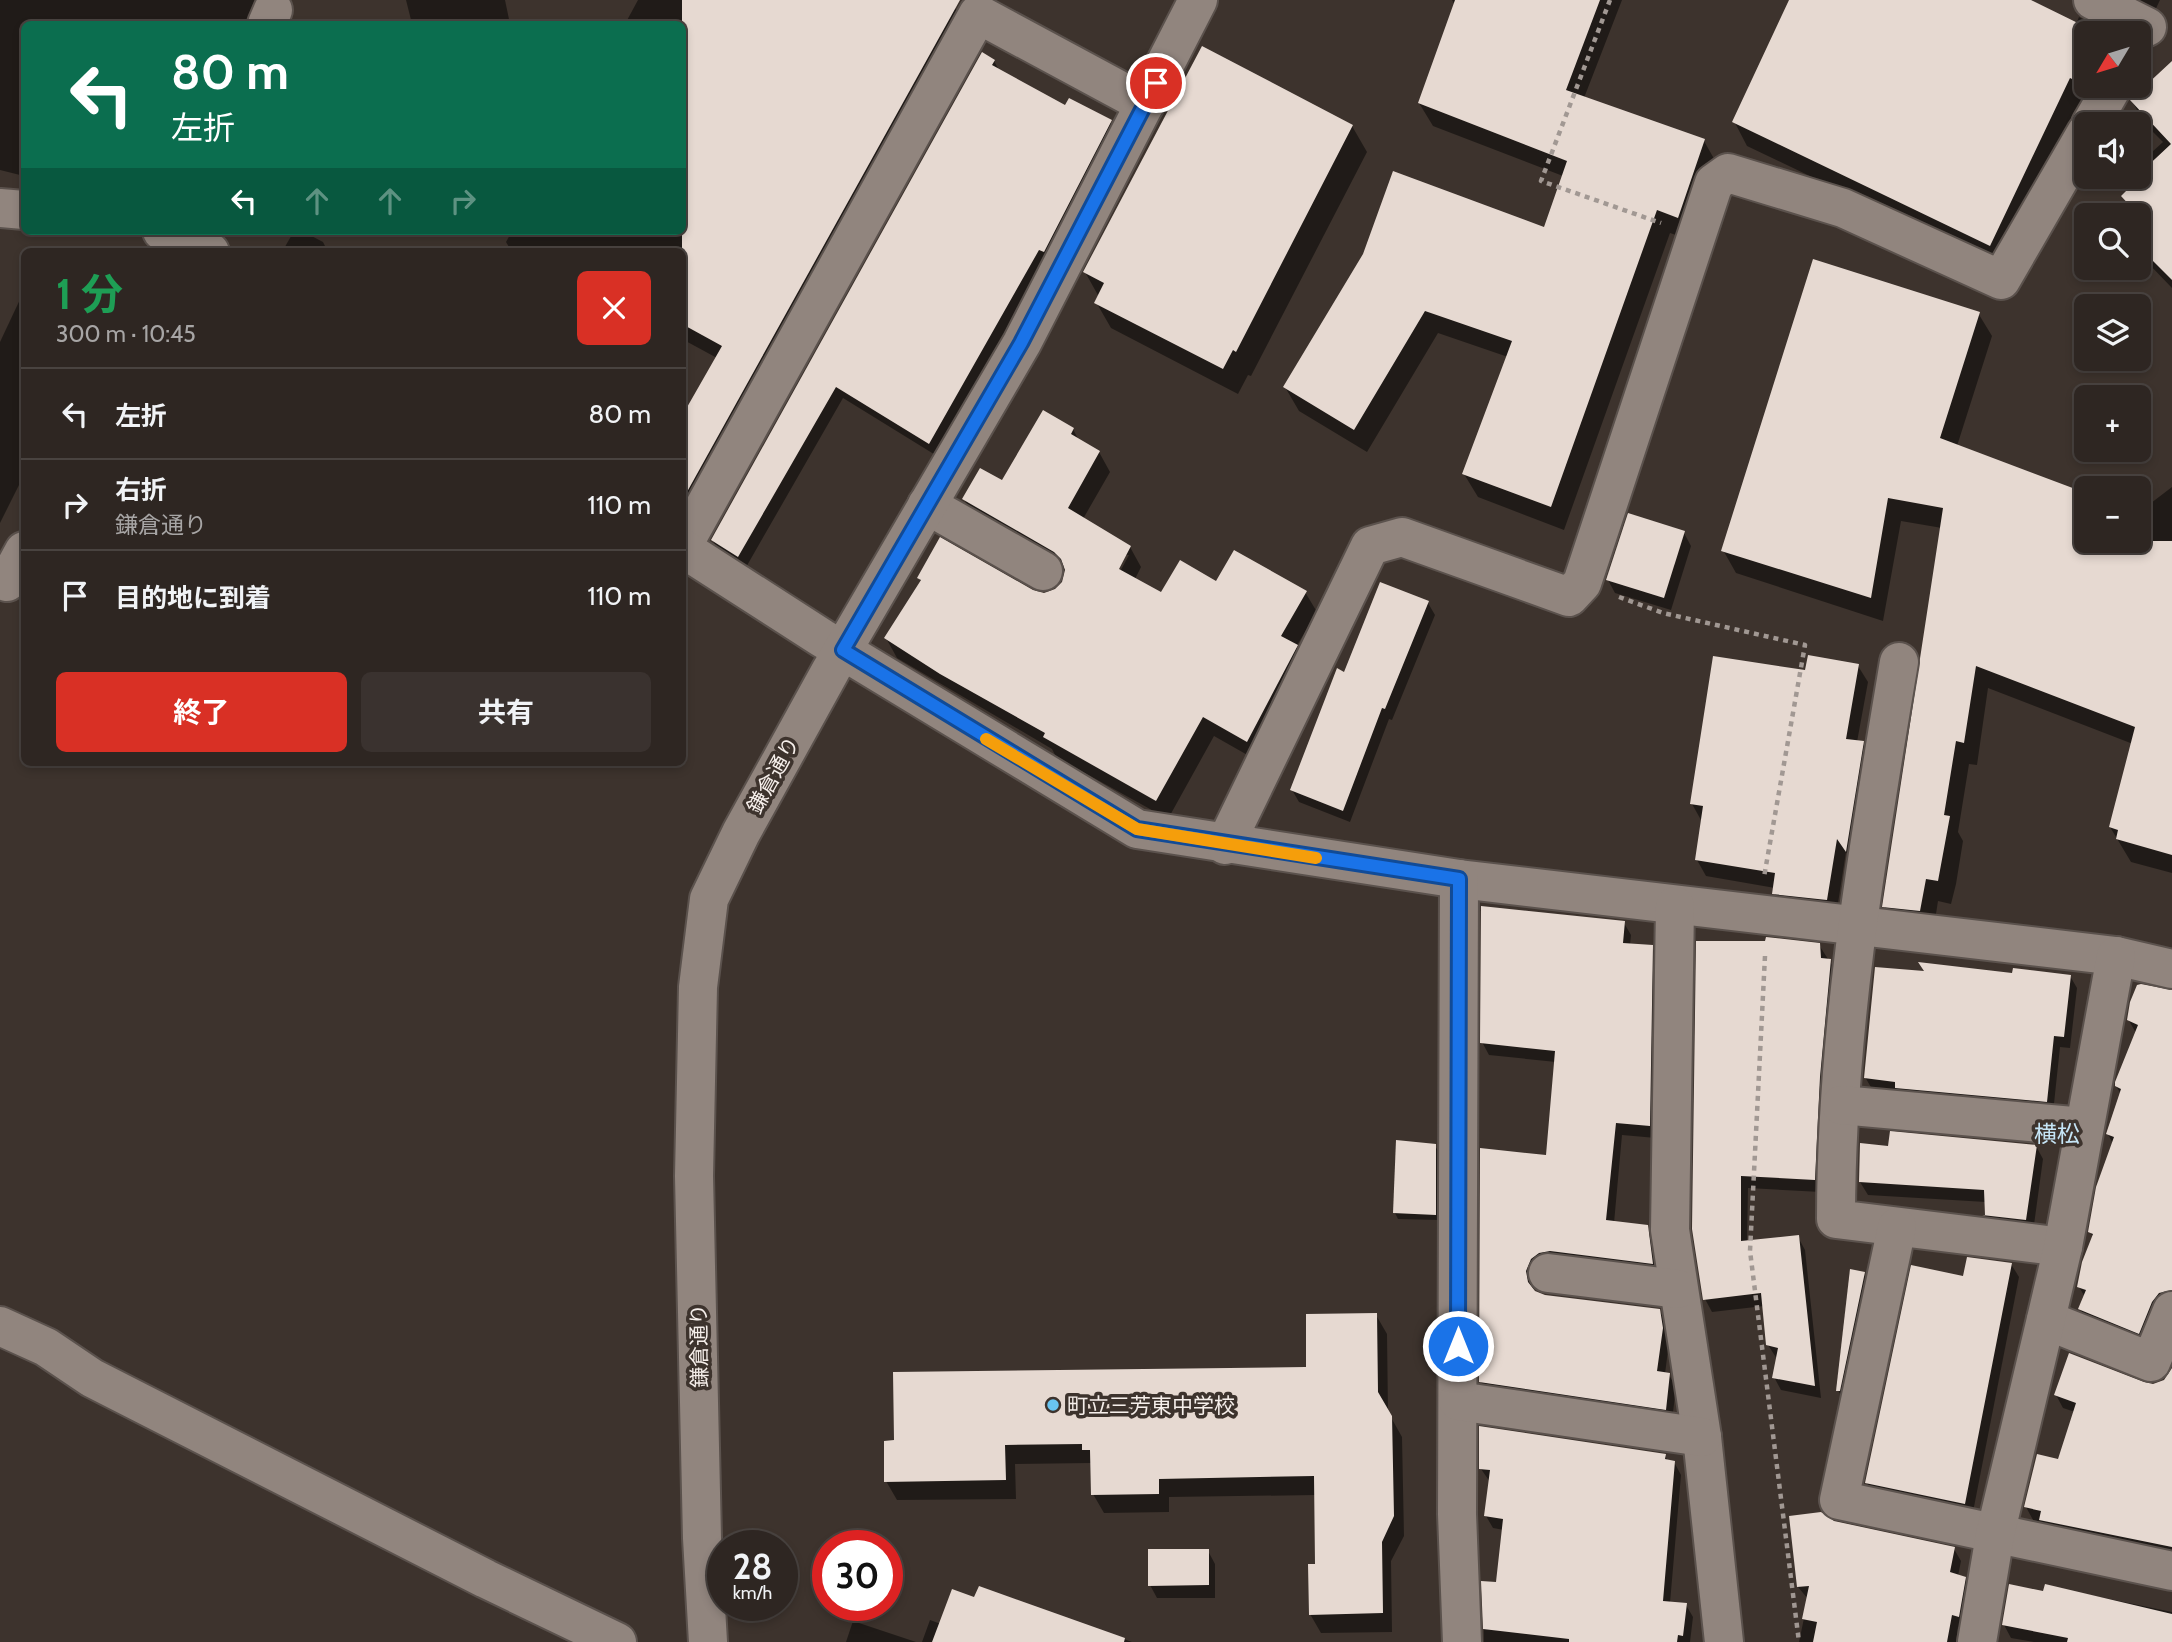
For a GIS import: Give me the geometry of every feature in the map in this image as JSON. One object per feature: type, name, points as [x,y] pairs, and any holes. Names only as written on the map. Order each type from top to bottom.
[{"type":"street","name":"鎌倉通り","points":[[708,1642],[702,1538],[694,1176],[702,937],[709,900],[720,872],[843,650],[1021,343],[1198,0]]},
{"type":"street","points":[[2093,0],[2144,21]]},
{"type":"street","points":[[686,541],[978,14],[1145,104]]},
{"type":"street","points":[[1225,845],[1370,546],[1402,537],[1569,597],[1581,583],[1714,183],[1728,173],[1843,208],[2001,280],[2074,154]]},
{"type":"street","points":[[0,208],[21,210]]},
{"type":"street","points":[[927,505],[1043,571]]},
{"type":"street","points":[[686,551],[843,650],[1137,829],[1225,845],[1459,879],[2116,956],[2172,969]]},
{"type":"street","points":[[1899,663],[1855,927],[1841,1105],[1836,1219],[2063,1247]]},
{"type":"street","points":[[1459,879],[1457,1514],[1462,1642]]},
{"type":"street","points":[[1675,906],[1670,1230],[1702,1437],[1724,1642]]},
{"type":"street","points":[[1978,1642],[1996,1535],[2063,1247],[2116,956]]},
{"type":"street","points":[[1841,1105],[2084,1127]]},
{"type":"street","points":[[1896,1227],[1839,1500],[2172,1571]]},
{"type":"street","points":[[1548,1273],[1678,1289]]},
{"type":"street","points":[[2046,1320],[2151,1362],[2172,1311]]},
{"type":"street","points":[[0,1326],[46,1347],[92,1378],[252,1460],[617,1642]]},
{"type":"street","points":[[1458,1401],[1702,1437]]},
{"type":"path","points":[[1610,0],[1541,181],[1695,234]]},
{"type":"path","points":[[1581,583],[1663,613],[1805,645],[1762,916],[1751,1251],[1798,1642]]},
{"type":"building","points":[[682,0],[960,0],[686,494],[686,409],[722,346],[686,326],[686,248],[682,248],[682,235],[686,235],[686,21],[682,21]]},
{"type":"building","points":[[1455,0],[1600,0],[1566,90],[1705,139],[1678,218],[1657,210],[1551,507],[1462,474],[1512,341],[1425,311],[1354,430],[1283,387],[1363,254],[1393,171],[1544,227],[1567,161],[1418,103]]},
{"type":"building","points":[[1789,0],[2031,0],[2074,21],[2074,80],[2070,78],[1990,246],[1732,122]]},
{"type":"building","points":[[1202,46],[1353,125],[1236,352],[1233,350],[1223,369],[1094,303],[1104,283],[1083,272]]},
{"type":"building","points":[[982,52],[995,60],[992,65],[1065,105],[1069,98],[1112,120],[1044,252],[1039,250],[929,444],[836,387],[738,557],[711,540]]},
{"type":"building","points":[[2172,61],[2172,280],[2151,259],[2151,203],[2127,203],[2121,196],[2126,189],[2151,189],[2151,163],[2171,144],[2151,123],[2151,112],[2141,112],[2130,100],[2151,98],[2151,80]]},
{"type":"building","points":[[1813,259],[1980,312],[1940,438],[2074,488],[2074,553],[2151,553],[2151,541],[2172,541],[2172,855],[2116,839],[2118,830],[2109,827],[2135,727],[1976,666],[1964,743],[1956,741],[1944,815],[1950,816],[1938,881],[1926,879],[1920,911],[1882,907],[1943,508],[1888,498],[1871,598],[1721,551]]},
{"type":"building","points":[[1043,410],[1074,428],[1071,434],[1100,451],[1068,508],[1131,546],[1119,569],[1161,592],[1180,560],[1216,581],[1234,550],[1307,591],[1281,636],[1298,645],[1247,742],[1203,717],[1156,801],[1043,737],[1045,733],[940,674],[884,638],[921,580],[917,578],[940,537],[1033,590],[1044,593],[1055,589],[1062,582],[1065,570],[1061,559],[1054,552],[962,499],[980,468],[1002,480]]},
{"type":"building","points":[[1628,513],[1685,531],[1664,598],[1606,580]]},
{"type":"building","points":[[1380,582],[1429,601],[1385,709],[1382,708],[1343,811],[1290,790],[1337,668],[1344,672]]},
{"type":"building","points":[[1808,655],[1859,664],[1846,739],[1864,741],[1846,852],[1837,839],[1827,900],[1772,894],[1775,873],[1695,860],[1703,806],[1690,804],[1713,656],[1805,670]]},
{"type":"building","points":[[1481,906],[1625,921],[1623,943],[1653,945],[1650,1126],[1616,1123],[1606,1220],[1648,1225],[1653,1264],[1550,1251],[1539,1253],[1531,1259],[1526,1271],[1528,1282],[1535,1291],[1545,1295],[1660,1309],[1663,1328],[1657,1371],[1670,1373],[1666,1410],[1479,1382],[1480,1148],[1546,1155],[1555,1051],[1480,1043]]},
{"type":"building","points":[[1766,937],[1820,943],[1821,958],[1831,959],[1820,1077],[1815,1180],[1741,1176],[1741,1241],[1799,1235],[1815,1386],[1772,1378],[1778,1348],[1766,1345],[1761,1293],[1703,1300],[1692,1229],[1696,941],[1765,941]]},
{"type":"building","points":[[1918,962],[2012,973],[2013,968],[2071,975],[2064,1037],[2054,1036],[2047,1102],[1895,1088],[1895,1082],[1864,1078],[1875,967],[1924,971]]},
{"type":"building","points":[[2137,985],[2172,990],[2172,1290],[2159,1293],[2152,1302],[2139,1334],[2078,1309],[2086,1290],[2077,1287],[2082,1262],[2093,1234],[2088,1232],[2096,1187],[2114,1137],[2106,1134],[2121,1089],[2115,1086],[2115,1082],[2138,1025],[2127,1020],[2130,1002]]},
{"type":"building","points":[[1890,1131],[2037,1145],[2026,1220],[1982,1215],[1985,1215],[1984,1190],[1859,1182],[1860,1143],[1888,1146]]},
{"type":"building","points":[[1396,1140],[1436,1144],[1436,1215],[1393,1213]]},
{"type":"building","points":[[1967,1257],[2012,1263],[1965,1504],[1865,1483],[1911,1265],[1963,1276]]},
{"type":"building","points":[[1850,1269],[1865,1272],[1840,1391],[1836,1391]]},
{"type":"building","points":[[1377,1313],[1378,1392],[1392,1416],[1394,1516],[1382,1542],[1383,1613],[1309,1615],[1308,1564],[1315,1564],[1314,1476],[1159,1479],[1159,1494],[1091,1495],[1090,1450],[1082,1450],[1082,1444],[1005,1445],[1006,1480],[884,1482],[884,1441],[894,1440],[893,1372],[1306,1367],[1306,1314]]},
{"type":"building","points":[[2069,1353],[2153,1384],[2164,1380],[2172,1368],[2172,1547],[2039,1520],[2041,1511],[2024,1507],[2037,1454],[2058,1459],[2076,1403],[2054,1395]]},
{"type":"building","points":[[1479,1426],[1666,1454],[1665,1459],[1675,1461],[1663,1601],[1687,1603],[1683,1636],[1678,1635],[1677,1642],[1569,1642],[1569,1639],[1483,1629],[1481,1581],[1496,1582],[1503,1519],[1484,1516],[1490,1470],[1479,1469]]},
{"type":"building","points":[[1821,1512],[1834,1521],[1955,1547],[1950,1572],[1966,1577],[1959,1617],[1952,1615],[1947,1642],[1813,1642],[1817,1622],[1802,1619],[1809,1586],[1797,1587],[1789,1516]]},
{"type":"building","points":[[1148,1549],[1209,1549],[1209,1585],[1148,1586]]},
{"type":"building","points":[[2009,1584],[2043,1591],[2045,1584],[2172,1614],[2172,1642],[2067,1642],[2068,1638],[2002,1625]]},
{"type":"building","points":[[979,1586],[1125,1638],[1124,1642],[932,1642],[952,1589],[974,1597]]},
{"type":"slow traffic","points":[[986,739],[1137,829],[1316,858]]},
{"type":"place","name":"町立三芳東中学校","points":[[1053,1405]]},
{"type":"district","name":"横松","points":[[2057,1134]]},
{"type":"route","points":[[1156,83],[1021,343],[843,650],[1137,829],[1225,845],[1459,879],[1458,1346]]}]
